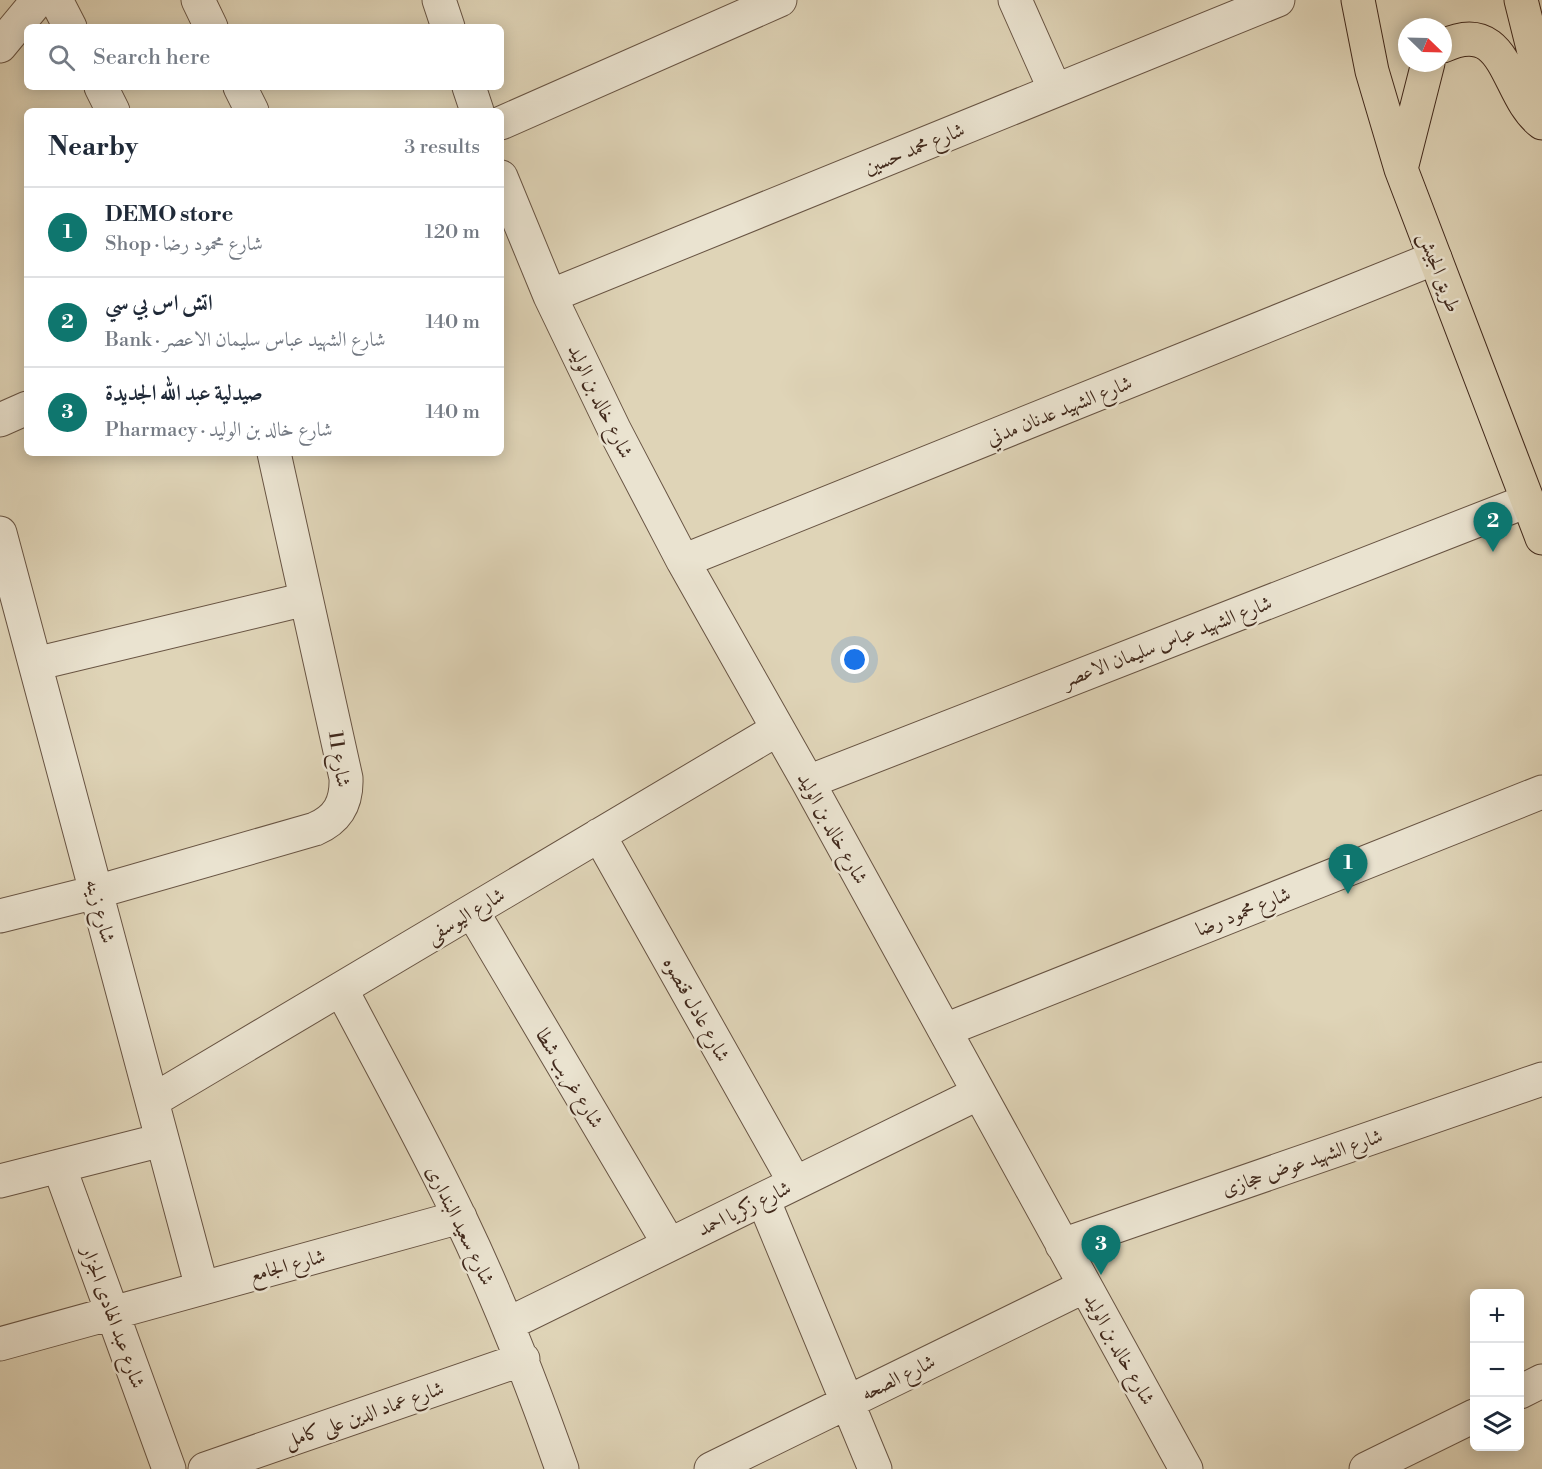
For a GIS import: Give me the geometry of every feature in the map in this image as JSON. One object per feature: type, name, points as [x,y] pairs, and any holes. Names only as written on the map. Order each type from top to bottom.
[{"type":"highway","name":"طريق الجيش","points":[[1358,0],[1372,71],[1401,169],[1542,538]]},
{"type":"highway","points":[[1521,0],[1542,84]]},
{"type":"highway","points":[[1452,42],[1479,40],[1491,46],[1501,56],[1528,109],[1542,123]]},
{"type":"highway","points":[[1401,169],[1426,72]]},
{"type":"street","points":[[0,46],[38,0]]},
{"type":"street","points":[[56,0],[68,24]]},
{"type":"street","points":[[198,0],[210,24]]},
{"type":"street","points":[[439,0],[447,24]]},
{"type":"street","points":[[504,122],[733,11],[780,0]]},
{"type":"street","points":[[1015,0],[1055,90]]},
{"type":"street","name":"شارع محمد حسين","points":[[550,296],[1278,0]]},
{"type":"street","points":[[102,90],[112,108]]},
{"type":"street","points":[[242,90],[250,108]]},
{"type":"street","points":[[469,90],[476,108]]},
{"type":"street","name":"شارع خالد بن الوليد","points":[[504,184],[550,296],[614,429],[683,561],[808,782],[1186,1469]]},
{"type":"street","name":"شارع الشهيد عدنان مدني","points":[[683,561],[1435,258]]},
{"type":"street","points":[[0,420],[24,409]]},
{"type":"street","name":"شارع 11","points":[[0,916],[96,892],[315,829],[326,824],[343,804],[347,792],[346,778],[274,456]]},
{"type":"street","name":"شارع الشهيد عباس سليمان الاعصر","points":[[808,782],[1527,501]]},
{"type":"street","name":"شارع زينه","points":[[0,533],[202,1288]]},
{"type":"street","points":[[35,663],[306,599]]},
{"type":"street","name":"شارع اليوسفى","points":[[152,1101],[778,729]]},
{"type":"street","name":"شارع محمود رضا","points":[[945,1030],[1542,792]]},
{"type":"street","name":"شارع عادل قنصوه","points":[[599,835],[795,1183]]},
{"type":"street","name":"شارع غريب شطا","points":[[472,911],[669,1244]]},
{"type":"street","name":"شارع سعيد البندارى","points":[[341,989],[460,1217],[523,1359],[562,1469]]},
{"type":"street","name":"شارع الشهيد عوض حجازى","points":[[1062,1245],[1542,1079]]},
{"type":"street","name":"شارع زكريا احمد","points":[[508,1323],[979,1093]]},
{"type":"street","points":[[0,1181],[162,1140]]},
{"type":"street","name":"شارع عبد الهادى الجزار","points":[[59,1166],[169,1469]]},
{"type":"street","points":[[763,1199],[874,1469]]},
{"type":"street","name":"شارع الجامع","points":[[0,1344],[460,1217]]},
{"type":"street","name":"شارع الصحه","points":[[711,1469],[1085,1286]]},
{"type":"street","name":"شارع عماد الدين على كامل","points":[[206,1469],[523,1359]]},
{"type":"street","points":[[1524,1390],[1542,1381]]},
{"type":"street","points":[[1366,1469],[1470,1418]]},
{"type":"place","name":"اتش اس بي سي","points":[[1493,552]]},
{"type":"place","name":"DEMO store","points":[[1348,894]]},
{"type":"place","name":"صيدلية عبد الله الجديدة","points":[[1101,1275]]}]
